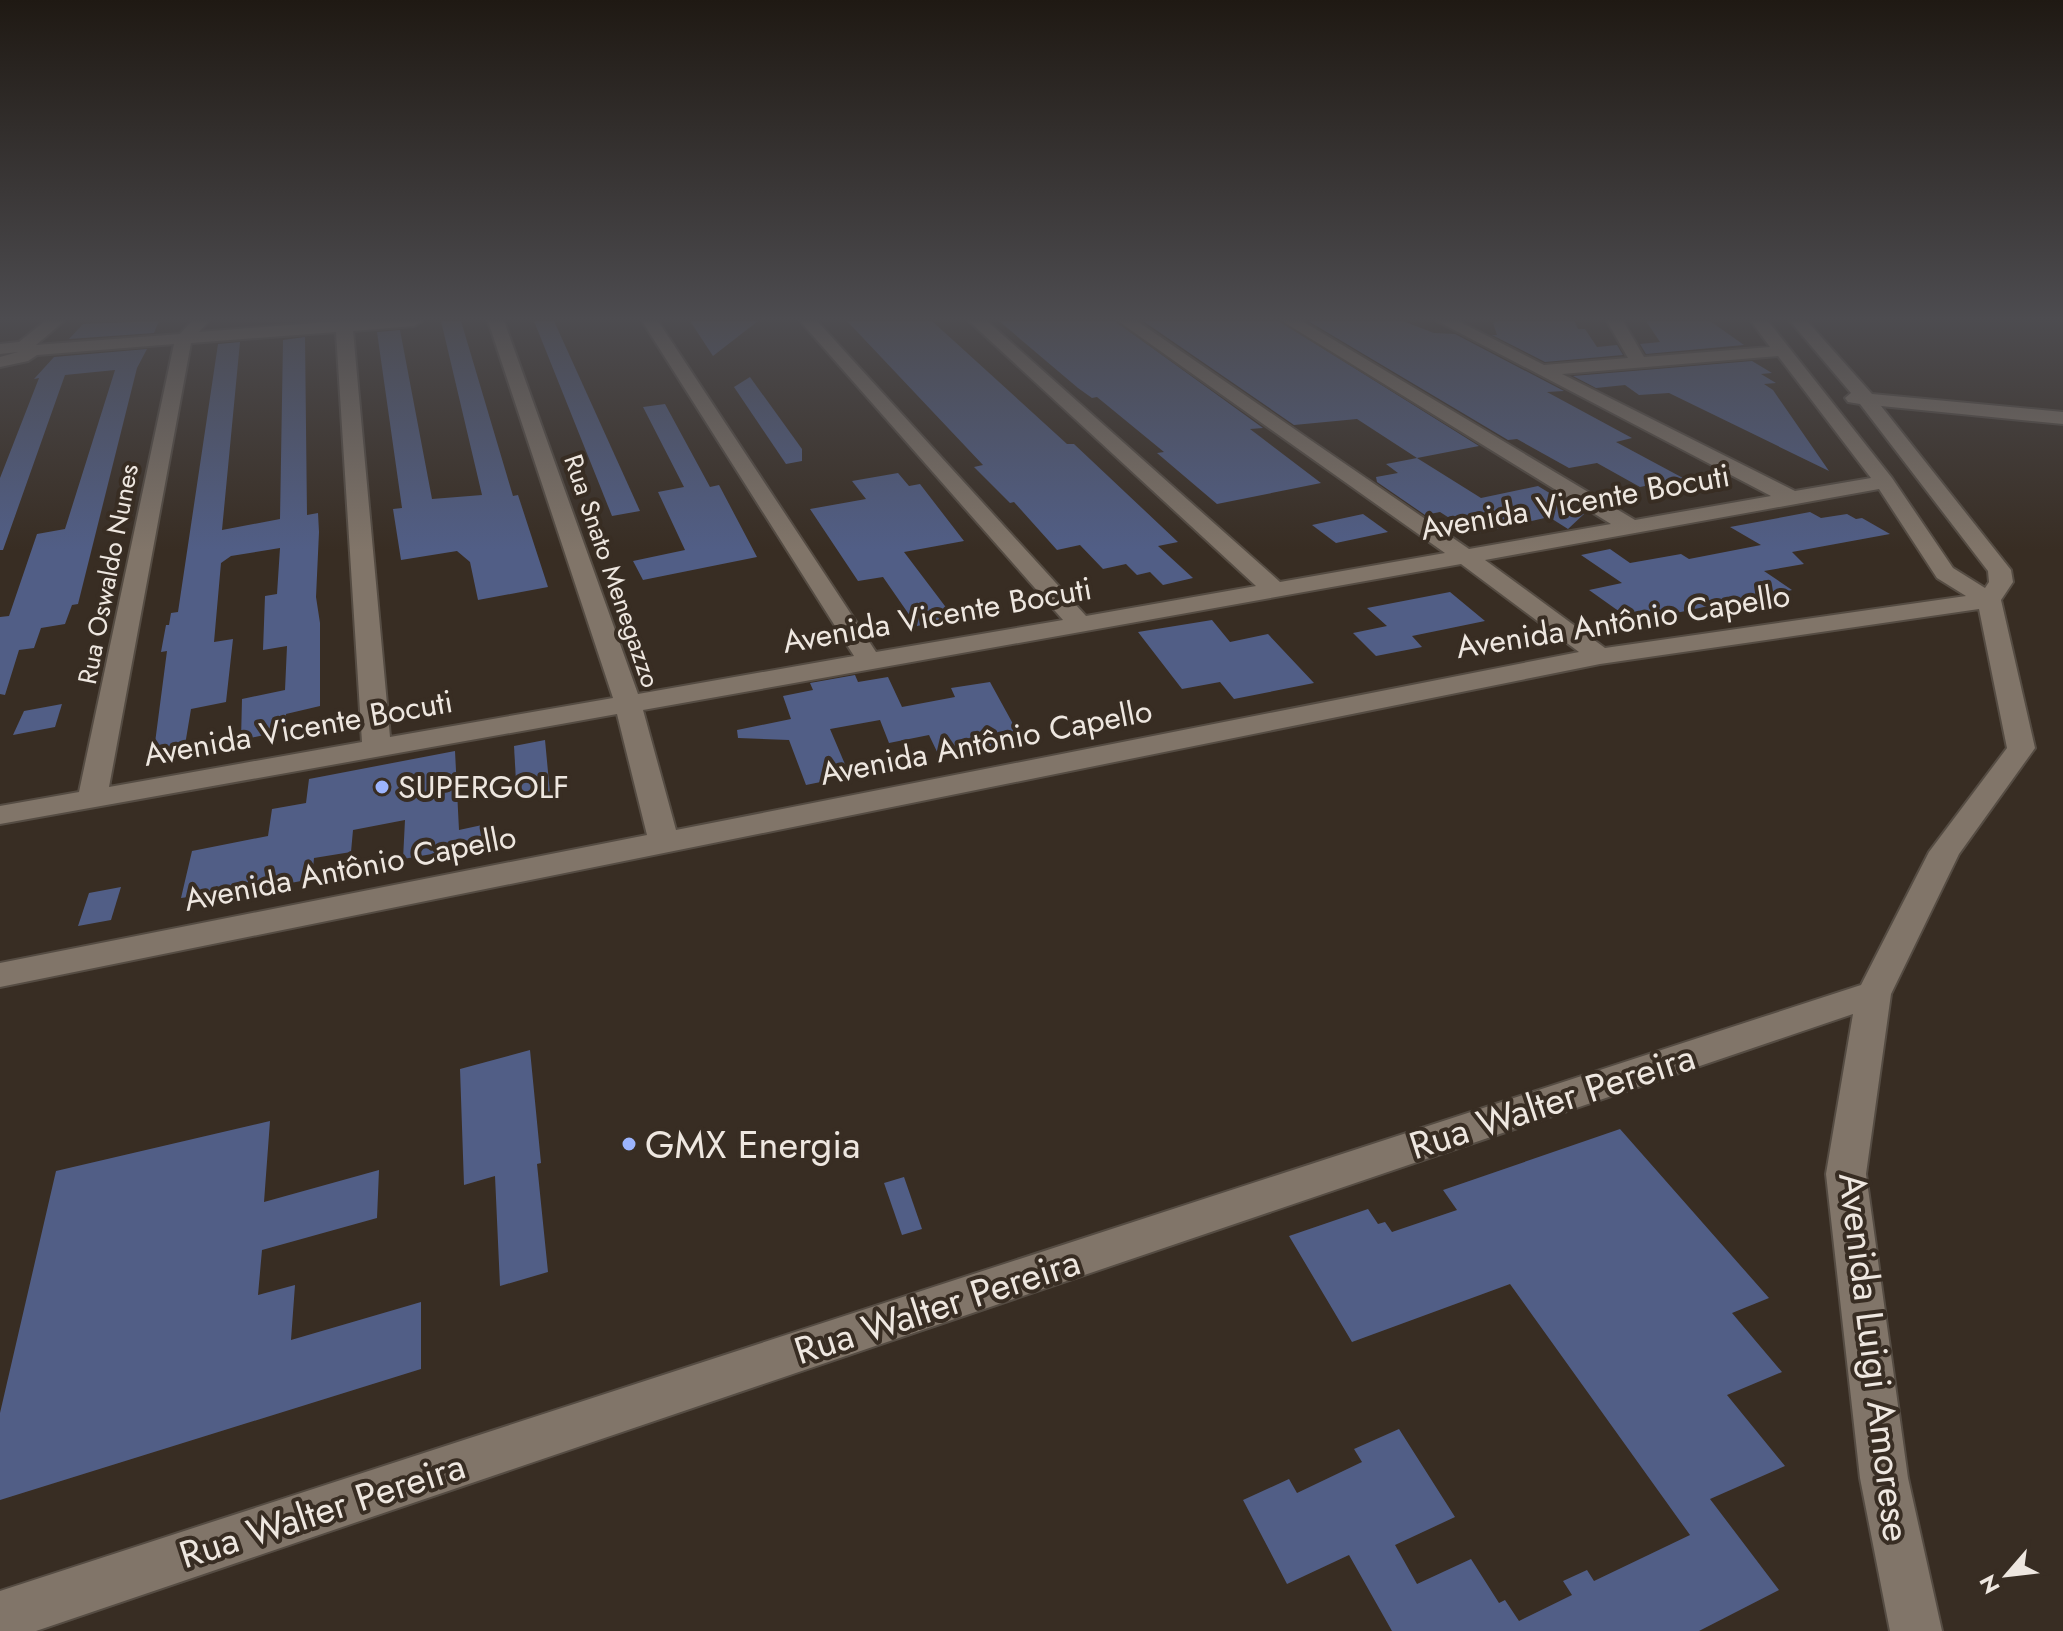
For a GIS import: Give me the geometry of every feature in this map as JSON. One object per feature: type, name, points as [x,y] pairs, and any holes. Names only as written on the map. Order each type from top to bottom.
[{"type":"street","name":"Rua Oswaldo Nunes","points":[[92,798],[172,397]]},
{"type":"street","points":[[351,397],[377,749]]},
{"type":"street","name":"Rua Snato Menegazzo","points":[[522,397],[628,704],[664,842]]},
{"type":"street","points":[[699,397],[870,662]]},
{"type":"street","points":[[876,397],[1080,624]]},
{"type":"street","points":[[1061,397],[1275,590]]},
{"type":"street","points":[[1236,397],[1465,556],[1600,656]]},
{"type":"street","points":[[1416,397],[1632,527]]},
{"type":"street","points":[[1593,397],[1792,498]]},
{"type":"street","points":[[1817,397],[1885,482],[1945,573],[1989,600]]},
{"type":"street","points":[[1846,397],[2063,418]]},
{"type":"street","name":"Avenida Luigi Amorese","points":[[1866,399],[1999,570],[2001,582],[1989,600],[2021,748],[1945,852],[1874,994],[1846,1174],[1884,1478],[1916,1631]]},
{"type":"street","name":"Avenida Vicente Bocuti","points":[[0,815],[1885,482]]},
{"type":"street","name":"Avenida Antônio Capello","points":[[0,975],[1600,656],[1989,600]]},
{"type":"street","name":"Rua Walter Pereira","points":[[0,1617],[1874,994]]},
{"type":"building","points":[[32,397],[57,397],[3,550],[0,550],[0,478]]},
{"type":"building","points":[[106,397],[130,397],[78,604],[72,605],[65,624],[41,628],[34,648],[19,650],[5,695],[0,694],[0,617],[9,616],[37,534],[65,529]]},
{"type":"building","points":[[210,397],[235,397],[222,530],[280,519],[282,397],[306,397],[307,515],[318,513],[319,532],[316,597],[320,623],[320,706],[286,714],[287,730],[241,740],[242,699],[285,690],[287,646],[263,650],[265,596],[277,594],[280,548],[231,556],[221,563],[214,642],[233,639],[226,702],[191,709],[184,751],[153,758],[167,651],[161,652],[171,613],[178,612]]},
{"type":"building","points":[[386,397],[413,397],[432,499],[482,495],[459,397],[484,397],[513,496],[518,495],[548,587],[478,600],[470,562],[457,551],[401,560],[393,509],[402,508]]},
{"type":"building","points":[[564,397],[588,397],[640,511],[612,516]]},
{"type":"building","points":[[741,397],[765,397],[802,449],[802,461],[786,464]]},
{"type":"building","points":[[919,397],[1016,397],[1067,444],[1074,444],[1178,542],[1158,546],[1193,578],[1163,585],[1150,572],[1137,575],[1126,564],[1103,569],[1080,545],[1057,550],[1014,502],[1010,503],[974,467],[983,465]]},
{"type":"building","points":[[1097,397],[1220,397],[1263,428],[1250,429],[1321,483],[1217,504],[1157,453],[1164,452]]},
{"type":"building","points":[[1254,397],[1401,397],[1479,446],[1417,458],[1357,419],[1294,425]]},
{"type":"building","points":[[1436,397],[1556,397],[1632,438],[1616,442],[1683,478],[1640,487],[1597,463],[1569,468],[1517,439],[1508,440]]},
{"type":"building","points":[[1677,397],[1778,397],[1829,471]]},
{"type":"building","points":[[665,404],[710,487],[719,485],[757,557],[643,580],[633,561],[685,550],[658,492],[684,487],[643,407]]},
{"type":"building","points":[[1417,458],[1481,498],[1538,486],[1584,514],[1568,529],[1549,517],[1474,534],[1440,512],[1425,515],[1377,482],[1376,477],[1398,473],[1386,464]]},
{"type":"building","points":[[898,473],[909,486],[920,484],[964,541],[904,552],[954,618],[917,626],[883,577],[858,581],[810,509],[866,499],[852,481]]},
{"type":"building","points":[[1810,512],[1821,518],[1847,514],[1856,519],[1862,518],[1890,534],[1792,552],[1804,564],[1764,571],[1792,590],[1634,622],[1589,590],[1622,583],[1581,555],[1610,549],[1630,563],[1681,554],[1689,559],[1761,545],[1730,527]]},
{"type":"building","points":[[1363,514],[1388,532],[1336,543],[1312,525]]},
{"type":"building","points":[[1450,592],[1485,621],[1412,636],[1422,647],[1376,656],[1353,633],[1387,626],[1367,608]]},
{"type":"building","points":[[1212,620],[1230,642],[1268,634],[1314,683],[1234,699],[1220,682],[1182,689],[1138,632]]},
{"type":"building","points":[[855,675],[858,682],[888,677],[902,707],[955,697],[951,688],[990,682],[1023,742],[940,758],[929,735],[889,743],[880,720],[830,729],[850,776],[806,785],[789,740],[738,738],[737,730],[791,719],[783,696],[813,690],[810,683]]},
{"type":"building","points":[[62,704],[55,727],[13,735],[24,711]]},
{"type":"building","points":[[545,740],[550,793],[517,799],[514,746]]},
{"type":"building","points":[[455,751],[459,830],[496,822],[496,843],[403,859],[405,820],[353,830],[351,852],[314,858],[312,879],[194,901],[196,896],[181,898],[192,851],[268,836],[272,809],[306,803],[309,779]]},
{"type":"building","points":[[121,887],[111,920],[78,926],[89,893]]},
{"type":"building","points":[[530,1050],[548,1272],[500,1286],[495,1176],[464,1185],[460,1069]]},
{"type":"building","points":[[270,1121],[264,1202],[379,1170],[377,1218],[262,1250],[258,1295],[295,1285],[291,1340],[421,1302],[421,1369],[0,1500],[0,1413],[56,1171]]},
{"type":"building","points":[[1620,1129],[1769,1298],[1732,1313],[1782,1372],[1727,1395],[1785,1466],[1710,1499],[1779,1590],[1699,1631],[1392,1631],[1349,1555],[1287,1584],[1243,1500],[1289,1479],[1297,1493],[1362,1462],[1354,1449],[1399,1429],[1455,1517],[1395,1545],[1417,1584],[1471,1559],[1499,1603],[1505,1600],[1519,1621],[1572,1595],[1563,1581],[1587,1570],[1594,1581],[1690,1535],[1510,1284],[1352,1342],[1289,1236],[1368,1209],[1378,1224],[1385,1222],[1392,1232],[1457,1210],[1443,1190]]},
{"type":"building","points":[[904,1177],[922,1229],[902,1235],[884,1183]]},
{"type":"place","name":"SUPERGOLF","points":[[382,787]]},
{"type":"place","name":"GMX Energia","points":[[629,1144]]}]
